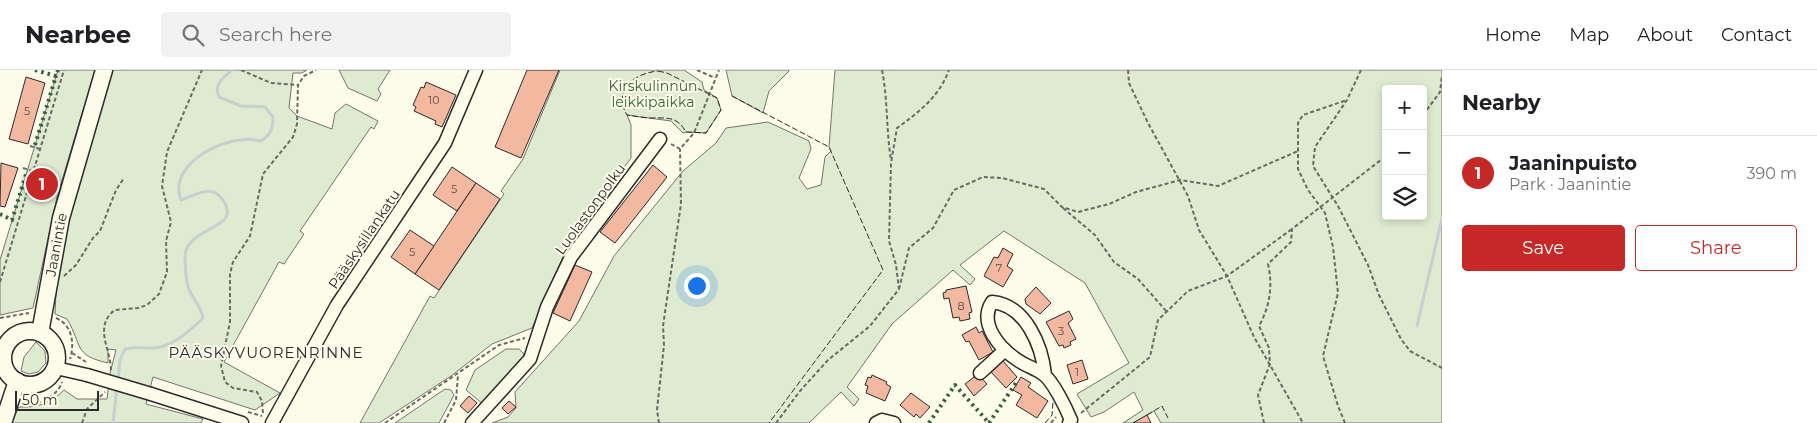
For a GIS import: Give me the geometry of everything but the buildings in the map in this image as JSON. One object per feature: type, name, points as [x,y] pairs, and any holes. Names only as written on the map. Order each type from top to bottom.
[{"type":"main road","name":"Jaanintie","points":[[40,333],[61,218],[104,70]]},
{"type":"main road","points":[[22,332],[40,333],[47,336],[55,347],[62,370],[36,384],[28,385],[17,381],[11,376],[5,365],[3,347],[22,332]]},
{"type":"main road","points":[[3,423],[17,381]]},
{"type":"street","name":"Pääskysillankatu","points":[[268,420],[337,305],[445,143],[476,70]]},
{"type":"street","name":"Luolastonpolku","points":[[472,423],[530,359],[547,307],[571,257],[660,139]]},
{"type":"street","points":[[1045,375],[1018,360],[1005,350],[986,321],[992,302],[1010,307],[1031,330],[1040,344],[1045,375],[1070,421]]},
{"type":"street","points":[[980,373],[1005,350]]},
{"type":"street","points":[[62,370],[88,370],[151,394],[242,423]]},
{"type":"street","points":[[876,423],[882,420],[894,423]]},
{"type":"path","points":[[0,282],[64,70]]},
{"type":"path","points":[[109,376],[110,358],[103,337],[108,316],[115,310],[138,308],[147,305],[160,294],[167,272],[166,241],[171,222],[162,186],[167,152],[202,70]]},
{"type":"path","points":[[241,70],[271,83],[298,85]]},
{"type":"path","points":[[268,420],[257,392],[233,388],[225,382],[221,366],[230,322],[230,274],[233,262],[250,236],[263,174],[293,137],[297,124],[298,85],[310,70]]},
{"type":"path","points":[[307,74],[316,70]]},
{"type":"path","points":[[697,70],[715,78]]},
{"type":"path","points":[[659,423],[657,410],[664,346],[663,326],[681,204],[680,149],[694,133],[719,70]]},
{"type":"path","points":[[882,70],[886,89],[891,163]]},
{"type":"path","points":[[899,289],[896,265],[889,241],[891,163],[896,128],[930,102],[944,84],[949,70]]},
{"type":"path","points":[[1128,70],[1129,83],[1148,123],[1180,180],[1199,230],[1227,276],[1254,337],[1303,423]]},
{"type":"path","points":[[1361,70],[1347,100],[1314,147],[1313,166],[1332,195],[1368,265],[1379,295],[1401,339],[1410,351],[1442,368]]},
{"type":"path","points":[[1427,110],[1440,92],[1442,75]]},
{"type":"path","points":[[1345,423],[1323,356],[1338,293],[1333,247],[1325,213],[1308,190],[1298,169],[1298,123],[1303,115],[1347,100]]},
{"type":"path","points":[[660,139],[680,149]]},
{"type":"path","points":[[30,146],[40,149]]},
{"type":"path","points":[[1062,207],[1078,212],[1109,204],[1136,192],[1180,180],[1218,186],[1298,151]]},
{"type":"path","points":[[1070,421],[1100,400],[1150,357],[1158,320],[1188,291],[1227,276],[1292,229],[1332,195],[1382,159]]},
{"type":"path","points":[[23,168],[33,171]]},
{"type":"path","points":[[776,423],[800,391],[828,360],[870,326],[899,289],[909,248],[933,228],[954,190],[982,177],[1002,178],[1044,190],[1095,235],[1114,262],[1138,278],[1167,312]]},
{"type":"path","points":[[46,293],[76,265],[93,238],[100,231],[116,190],[124,178]]},
{"type":"path","points":[[1264,423],[1258,395],[1270,364],[1269,348],[1259,326],[1267,312],[1272,282],[1268,264],[1277,258],[1291,242],[1292,229]]},
{"type":"path","points":[[0,318],[32,313]]},
{"type":"path","points":[[22,402],[31,404],[53,395],[60,389],[62,370],[72,353],[72,341],[65,324],[55,318]]},
{"type":"path","points":[[385,423],[499,346],[539,334]]},
{"type":"path","points":[[72,353],[88,370]]},
{"type":"path","points":[[444,423],[456,400],[458,375]]},
{"type":"path","points":[[82,423],[87,410],[106,390]]},
{"type":"green space","points":[[58,70],[95,70],[57,197],[33,308],[0,315],[0,260]]},
{"type":"green space","points":[[112,70],[307,70],[302,73],[293,73],[289,108],[297,116],[332,129],[335,113],[346,104],[378,121],[374,129],[371,127],[300,231],[304,234],[284,264],[279,262],[224,362],[280,393],[255,410],[153,377],[146,404],[203,419],[201,423],[11,423],[19,407],[32,407],[43,404],[64,390],[77,399],[107,399],[110,373],[116,350],[108,349],[108,363],[89,357],[80,348],[67,319],[55,314],[61,252],[75,190]]},
{"type":"green space","points":[[339,70],[390,70],[378,89],[381,94],[377,101],[348,88]]},
{"type":"green space","name":"Kirskulinnun leikkipaikka","points":[[560,70],[684,70],[702,82],[704,90],[717,98],[721,110],[706,133],[683,133],[671,121],[627,115],[631,125],[631,158],[570,241],[532,328],[492,344],[451,376],[379,423],[360,423],[430,296],[434,298],[504,194],[501,191],[523,159]]},
{"type":"green space","points":[[726,70],[789,71],[769,91],[763,113],[732,96]]},
{"type":"green space","points":[[835,70],[1442,70],[1442,423],[1161,423],[1154,411],[1133,423],[1123,423],[1143,410],[1134,392],[1104,412],[1091,417],[1077,394],[1129,363],[1085,283],[1004,231],[960,265],[975,279],[970,285],[953,270],[892,324],[847,387],[859,399],[854,406],[841,392],[809,423],[492,423],[508,417],[516,408],[515,392],[579,321],[614,256],[683,171],[716,143],[726,128],[768,122],[809,141],[811,149],[799,178],[807,189],[821,185],[825,157],[831,151],[829,147]]},
{"type":"green space","points":[[36,342],[45,351],[46,363],[38,372],[29,374],[21,371],[24,357]]},
{"type":"green space","points":[[506,349],[519,349],[524,354],[519,368],[484,405],[466,390],[475,370]]},
{"type":"green space","points":[[445,389],[451,390],[454,395],[439,423],[395,423]]},
{"type":"waterway","points":[[118,380],[120,360],[125,349],[136,347],[153,348],[167,345],[187,333],[203,318],[188,287],[185,256],[188,246],[195,238],[226,217],[227,209],[218,194],[208,191],[181,200],[179,186],[183,173],[192,162],[204,153],[219,146],[248,139],[261,141],[271,131],[273,125],[273,117],[265,107],[241,106],[219,97],[217,92],[218,85],[232,70]]},
{"type":"waterway","points":[[1417,326],[1442,218]]},
{"type":"waterway","points":[[113,423],[117,387]]},
{"type":"hedge","points":[[35,70],[56,76],[58,70]]},
{"type":"hedge","points":[[35,145],[56,76]]},
{"type":"hedge","points":[[0,214],[12,220],[27,171]]},
{"type":"hedge","points":[[989,423],[1018,380]]},
{"type":"hedge","points":[[929,423],[955,385],[989,423]]},
{"type":"fence","points":[[658,71],[667,73],[717,98],[721,110],[706,133],[686,132],[679,123],[671,119],[627,115],[622,98],[628,84],[641,75],[658,71]]},
{"type":"fence","points":[[732,96],[829,147],[883,270],[769,423]]},
{"type":"fence","points":[[1045,423],[1052,415],[1053,402]]},
{"type":"fence","points":[[1147,415],[1162,406],[1168,418]]},
{"type":"place","name":"Jaaninpuisto","points":[[42,184]]},
{"type":"district","name":"PÄÄSKYVUORENRINNE","points":[[266,353]]}]
